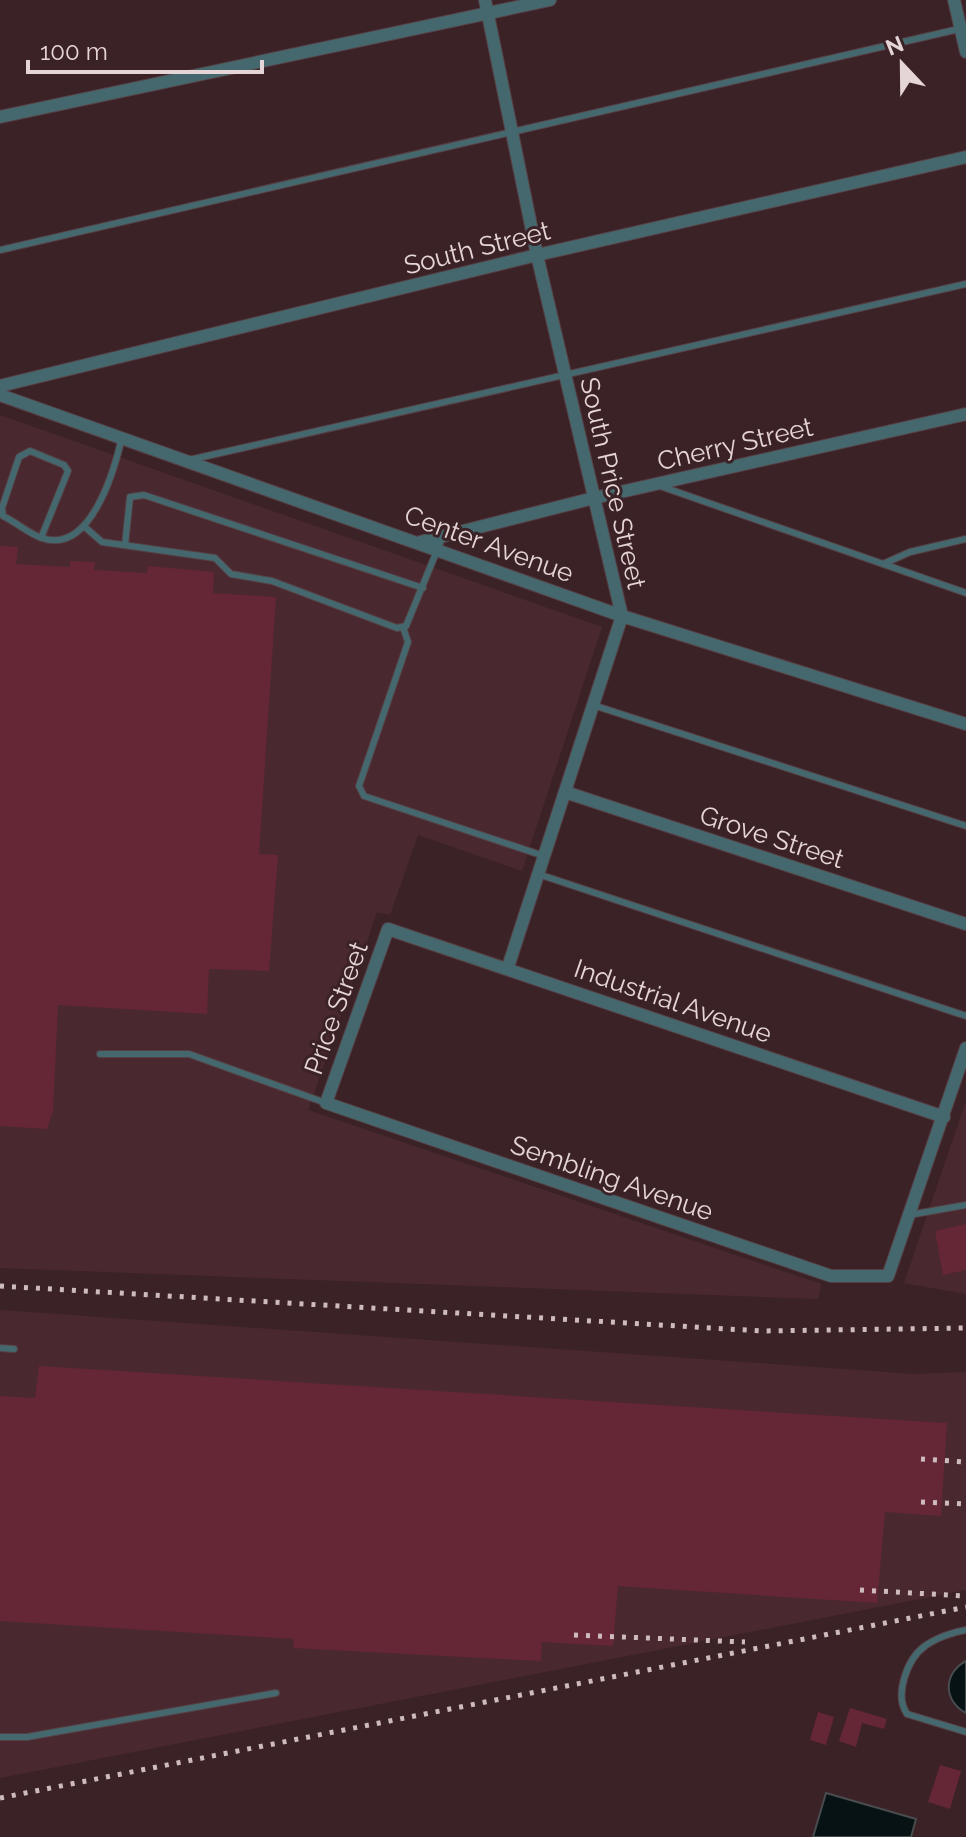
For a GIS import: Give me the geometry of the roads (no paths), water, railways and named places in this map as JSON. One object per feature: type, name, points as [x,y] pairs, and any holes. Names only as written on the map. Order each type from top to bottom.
[{"type":"street","name":"South Price Street","points":[[485,0],[537,255],[622,616],[508,967]]},
{"type":"street","points":[[0,117],[550,0]]},
{"type":"street","points":[[954,0],[963,28],[966,52]]},
{"type":"street","name":"South Street","points":[[0,386],[537,255],[966,157]]},
{"type":"street","name":"Center Avenue","points":[[0,395],[420,542],[441,543],[622,616],[966,724]]},
{"type":"street","name":"Cherry Street","points":[[441,543],[594,498],[966,414]]},
{"type":"street","name":"Grove Street","points":[[565,792],[966,924]]},
{"type":"street","name":"Industrial Avenue","points":[[388,929],[508,967],[944,1117]]},
{"type":"street","name":"Price Street","points":[[326,1103],[388,929]]},
{"type":"street","points":[[909,1215],[966,1048]]},
{"type":"street","name":"Sembling Avenue","points":[[326,1103],[831,1276],[888,1276],[909,1215]]},
{"type":"lane","points":[[0,250],[963,28]]},
{"type":"lane","points":[[188,460],[566,377],[966,284]]},
{"type":"lane","points":[[41,538],[68,471],[64,465],[30,451],[19,457],[2,508],[3,516],[41,538],[64,540],[86,528],[116,463],[122,437]]},
{"type":"lane","points":[[655,484],[966,593]]},
{"type":"lane","points":[[125,545],[130,497],[144,495],[423,588]]},
{"type":"lane","points":[[86,528],[102,542],[215,558],[231,574],[272,581],[397,628],[403,627]]},
{"type":"lane","points":[[883,564],[910,552],[966,539]]},
{"type":"lane","points":[[441,543],[403,627],[408,642],[359,786],[364,796],[544,856]]},
{"type":"lane","points":[[593,705],[966,826]]},
{"type":"lane","points":[[538,874],[966,1016]]},
{"type":"lane","points":[[100,1054],[189,1054],[326,1103]]},
{"type":"lane","points":[[909,1215],[966,1205]]},
{"type":"lane","points":[[0,1348],[14,1349]]},
{"type":"lane","points":[[966,1630],[923,1647],[908,1669],[900,1691],[907,1714],[966,1732]]},
{"type":"lane","points":[[0,1737],[27,1737],[276,1693]]},
{"type":"railway","points":[[0,1286],[762,1331],[966,1328]]},
{"type":"railway","points":[[921,1459],[966,1462]]},
{"type":"railway","points":[[921,1502],[966,1504]]},
{"type":"railway","points":[[860,1590],[966,1596]]},
{"type":"railway","points":[[0,1798],[966,1607]]},
{"type":"railway","points":[[574,1635],[745,1642]]}]
